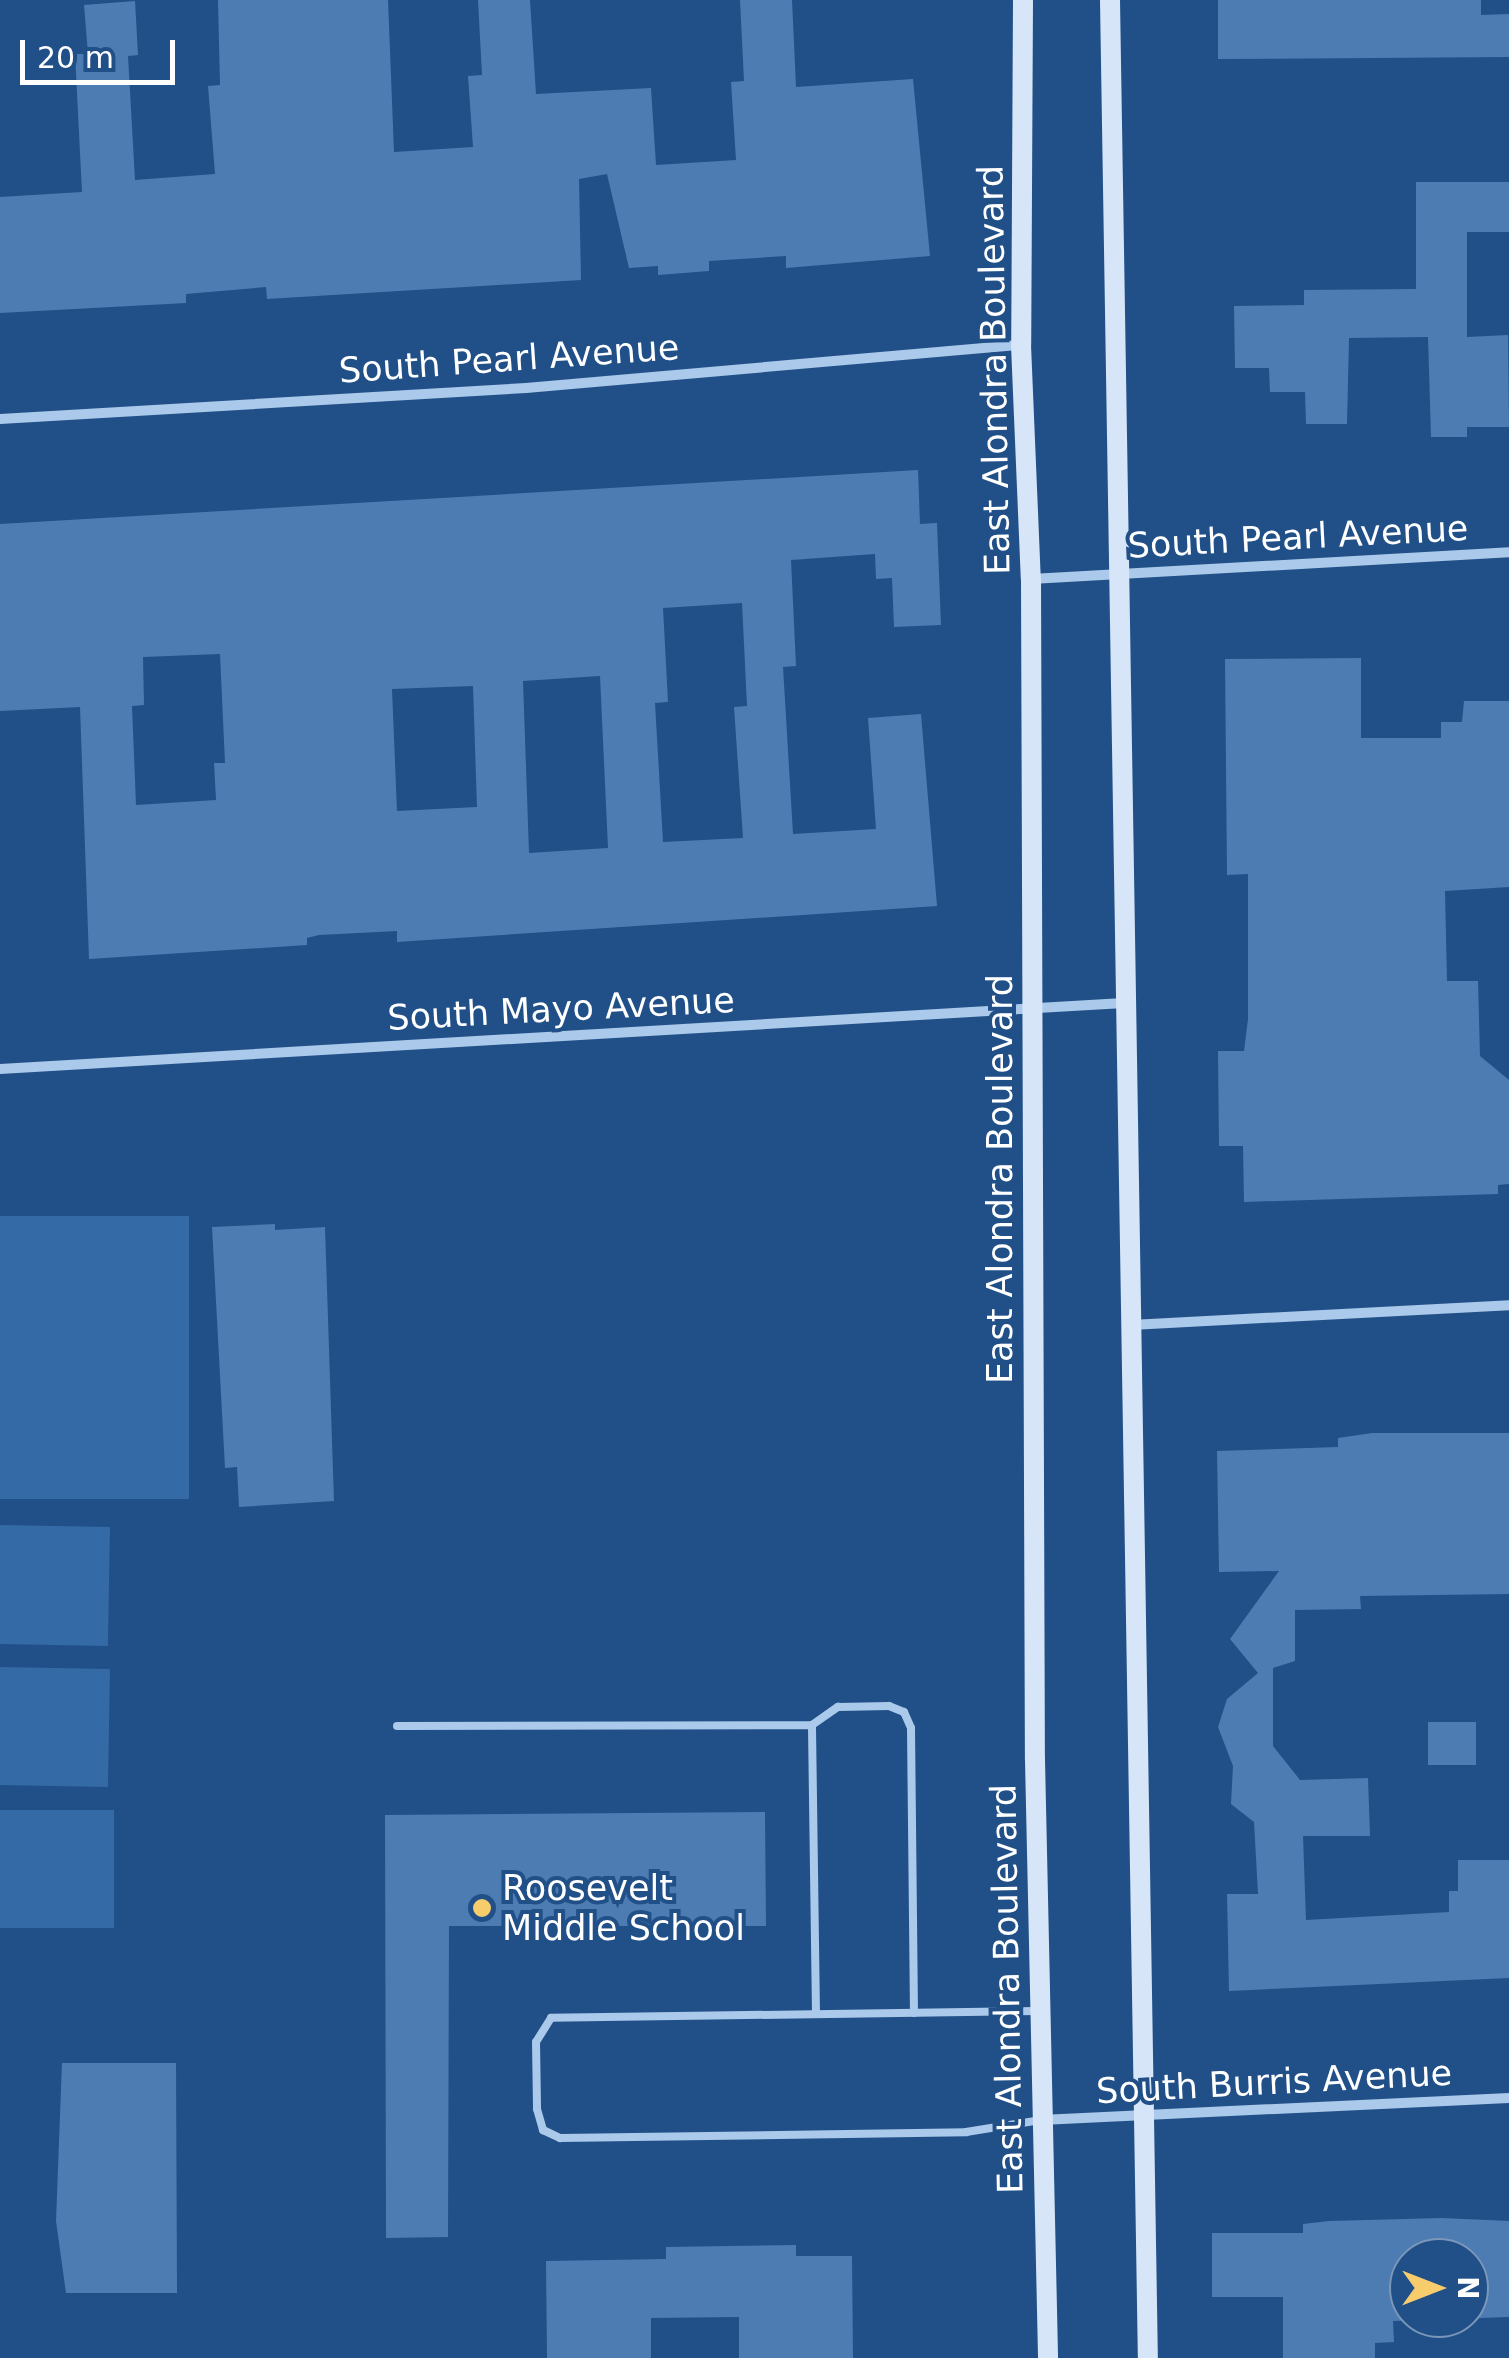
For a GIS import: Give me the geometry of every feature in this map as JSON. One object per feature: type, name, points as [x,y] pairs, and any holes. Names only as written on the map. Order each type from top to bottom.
[{"type":"main road","name":"East Alondra Boulevard","points":[[1023,0],[1020,345],[1031,579],[1041,2120],[1048,2358]]},
{"type":"main road","points":[[1110,0],[1140,2118],[1148,2358]]},
{"type":"street","name":"South Pearl Avenue","points":[[0,420],[526,388],[1020,345]]},
{"type":"street","name":"South Pearl Avenue","points":[[1031,579],[1509,552]]},
{"type":"street","name":"South Mayo Avenue","points":[[0,1069],[1124,1003]]},
{"type":"street","points":[[1128,1325],[1509,1305]]},
{"type":"street","name":"South Burris Avenue","points":[[1041,2120],[1509,2098]]},
{"type":"lane","points":[[396,1726],[812,1724],[838,1706],[889,1706],[908,1719],[914,2013]]},
{"type":"lane","points":[[812,1724],[816,2014]]},
{"type":"lane","points":[[1040,2012],[551,2018],[536,2042],[542,2130],[560,2138],[966,2132],[1041,2120]]},
{"type":"shaded area","points":[[0,1216],[189,1216],[189,1499],[0,1499]]},
{"type":"shaded area","points":[[0,1525],[110,1527],[108,1646],[0,1644]]},
{"type":"shaded area","points":[[0,1667],[110,1669],[108,1787],[0,1785]]},
{"type":"shaded area","points":[[0,1810],[114,1810],[114,1928],[0,1928]]},
{"type":"building","points":[[218,0],[388,0],[394,152],[473,147],[468,76],[482,75],[478,0],[530,0],[536,94],[651,88],[656,165],[736,160],[731,82],[744,81],[740,0],[792,0],[796,87],[913,79],[930,256],[786,268],[786,256],[709,261],[709,271],[658,275],[658,266],[629,268],[607,174],[579,179],[581,280],[267,299],[266,287],[186,294],[186,303],[0,313],[0,197],[82,192],[75,54],[88,54],[84,5],[135,1],[138,55],[128,56],[135,180],[215,174],[208,86],[220,85]]},
{"type":"building","points":[[1218,0],[1481,0],[1481,15],[1509,14],[1509,57],[1218,59]]},
{"type":"building","points":[[1416,182],[1509,182],[1509,232],[1467,232],[1467,337],[1508,335],[1509,427],[1467,427],[1467,437],[1431,437],[1428,337],[1349,338],[1347,424],[1306,424],[1305,392],[1270,392],[1269,368],[1235,368],[1234,306],[1304,305],[1304,290],[1416,289]]},
{"type":"building","points":[[918,470],[920,524],[937,523],[941,625],[894,627],[892,578],[876,579],[875,554],[791,560],[796,666],[783,667],[793,834],[876,829],[868,718],[921,714],[937,906],[397,942],[397,931],[319,935],[307,938],[307,945],[89,959],[80,707],[0,711],[0,524]],"holes":[[[742,603],[747,706],[734,707],[743,838],[663,842],[655,703],[668,702],[663,608]],[[220,654],[225,763],[214,763],[216,800],[136,805],[132,706],[144,705],[143,657]],[[600,676],[608,848],[529,853],[523,681]],[[473,686],[477,807],[397,811],[392,689]]]},
{"type":"building","points":[[1361,658],[1361,738],[1441,738],[1441,722],[1462,722],[1464,701],[1509,701],[1509,887],[1445,891],[1447,981],[1478,981],[1480,1056],[1509,1080],[1509,1184],[1498,1185],[1498,1194],[1244,1202],[1243,1146],[1219,1146],[1218,1051],[1244,1051],[1248,1019],[1248,874],[1227,875],[1225,659]]},
{"type":"building","points":[[275,1224],[275,1230],[325,1227],[334,1501],[239,1507],[237,1467],[225,1468],[212,1227]]},
{"type":"building","points":[[1372,1433],[1509,1433],[1509,1594],[1360,1596],[1361,1609],[1295,1610],[1295,1661],[1273,1668],[1273,1746],[1300,1780],[1368,1778],[1370,1836],[1303,1836],[1306,1920],[1449,1912],[1449,1891],[1458,1891],[1458,1860],[1509,1860],[1509,1978],[1229,1991],[1227,1894],[1258,1894],[1254,1822],[1231,1804],[1233,1766],[1218,1727],[1227,1699],[1258,1673],[1230,1639],[1279,1571],[1219,1572],[1217,1451],[1338,1447],[1338,1438]]},
{"type":"building","points":[[1428,1722],[1476,1722],[1476,1765],[1428,1765]]},
{"type":"building","points":[[765,1812],[766,1926],[449,1926],[448,2237],[386,2238],[385,1815]]},
{"type":"building","points":[[62,2063],[176,2063],[177,2293],[66,2293],[56,2221]]},
{"type":"building","points":[[1442,2218],[1509,2221],[1509,2317],[1489,2318],[1489,2238],[1389,2238],[1389,2338],[1394,2338],[1394,2342],[1375,2343],[1375,2358],[1283,2358],[1283,2297],[1212,2297],[1212,2233],[1303,2233],[1303,2224]]},
{"type":"building","points":[[796,2245],[796,2256],[852,2256],[853,2358],[739,2358],[739,2317],[651,2318],[651,2358],[547,2358],[546,2261],[666,2259],[666,2247]]},
{"type":"place","name":"Roosevelt Middle School","points":[[482,1908]]}]
